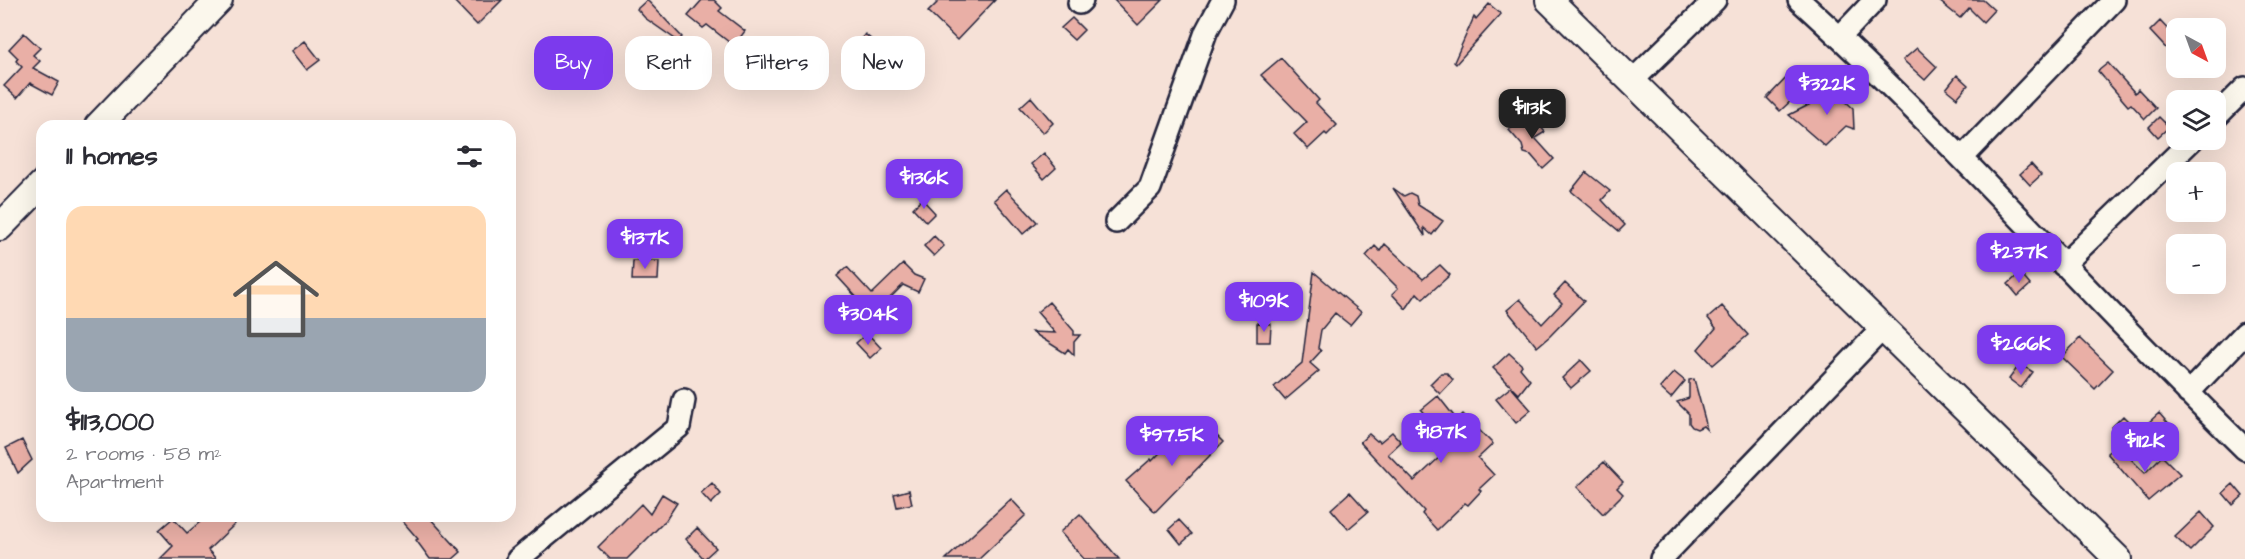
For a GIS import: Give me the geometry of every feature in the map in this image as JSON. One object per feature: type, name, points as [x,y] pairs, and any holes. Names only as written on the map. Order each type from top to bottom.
[{"type":"street","points":[[104,120],[219,0]]},
{"type":"street","points":[[1116,222],[1150,188],[1206,32],[1223,0]]},
{"type":"street","points":[[1550,0],[2118,559]]},
{"type":"street","points":[[1632,81],[1715,0]]},
{"type":"street","points":[[1799,0],[1840,37],[1962,158],[2187,393],[2245,450]]},
{"type":"street","points":[[1840,37],[1875,0]]},
{"type":"street","points":[[1962,158],[2114,0]]},
{"type":"street","points":[[2226,107],[2245,88]]},
{"type":"street","points":[[2063,265],[2182,150]]},
{"type":"street","points":[[0,227],[36,190]]},
{"type":"street","points":[[1661,559],[1882,328]]},
{"type":"street","points":[[2187,393],[2245,333]]},
{"type":"street","points":[[518,559],[679,427],[684,400]]},
{"type":"building","points":[[453,0],[502,0],[477,25]]},
{"type":"building","points":[[647,0],[681,36],[671,36],[645,18],[637,9]]},
{"type":"building","points":[[702,0],[714,0],[722,8],[719,11],[745,31],[741,36],[724,36],[724,38],[707,25],[703,28],[688,16]]},
{"type":"building","points":[[940,0],[995,0],[957,40],[928,12]]},
{"type":"building","points":[[1114,0],[1163,0],[1138,25]]},
{"type":"building","points":[[1938,0],[1983,0],[1994,10],[1983,22],[1969,8],[1960,18]]},
{"type":"building","points":[[1489,4],[1501,14],[1456,64],[1454,62],[1474,17],[1476,19]]},
{"type":"building","points":[[1072,18],[1084,30],[1074,40],[1061,28]]},
{"type":"building","points":[[2160,21],[2166,27],[2166,48],[2150,31]]},
{"type":"building","points":[[24,33],[40,48],[33,55],[40,61],[33,68],[59,82],[52,95],[30,83],[17,98],[4,86],[22,67],[16,61],[18,58],[9,49]]},
{"type":"building","points":[[305,41],[320,60],[307,70],[292,51]]},
{"type":"building","points":[[1917,48],[1937,67],[1925,80],[1903,60]]},
{"type":"building","points":[[1281,58],[1319,100],[1316,103],[1337,125],[1308,149],[1294,134],[1307,122],[1261,75]]},
{"type":"building","points":[[2108,63],[2135,93],[2138,89],[2156,108],[2145,119],[2131,104],[2128,106],[2098,71]]},
{"type":"building","points":[[1792,72],[1794,98],[1780,111],[1767,98]]},
{"type":"building","points":[[1957,75],[1968,85],[1957,98],[1946,89]]},
{"type":"building","points":[[1858,80],[1844,100],[1853,108],[1854,129],[1846,126],[1825,146],[1789,115]]},
{"type":"building","points":[[1031,97],[1053,123],[1043,133],[1020,107]]},
{"type":"building","points":[[1530,113],[1545,132],[1535,138],[1554,159],[1543,169],[1531,155],[1524,153],[1522,145],[1509,130]]},
{"type":"building","points":[[2159,117],[2166,124],[2166,130],[2158,137],[2149,127]]},
{"type":"building","points":[[1044,153],[1056,168],[1044,179],[1031,164]]},
{"type":"building","points":[[2031,164],[2041,175],[2030,185],[2020,174]]},
{"type":"building","points":[[1586,172],[1610,191],[1602,200],[1625,225],[1619,231],[1571,191]]},
{"type":"building","points":[[1393,188],[1404,196],[1410,193],[1416,196],[1418,205],[1443,221],[1432,235],[1424,228],[1425,236]]},
{"type":"building","points":[[1006,189],[1037,222],[1023,234],[994,200]]},
{"type":"building","points":[[922,199],[935,213],[926,222],[913,208]]},
{"type":"building","points":[[934,236],[944,246],[934,256],[924,246]]},
{"type":"building","points":[[1385,244],[1423,279],[1440,265],[1450,275],[1423,299],[1417,293],[1406,309],[1392,294],[1398,288],[1366,256],[1375,246],[1380,251]]},
{"type":"building","points":[[633,261],[659,261],[658,280],[632,280]]},
{"type":"building","points":[[903,264],[914,275],[924,279],[918,292],[903,285],[875,313],[877,315],[859,331],[844,314],[859,300],[837,276],[847,267],[872,294]]},
{"type":"building","points":[[1314,272],[1361,312],[1350,325],[1335,313],[1321,330],[1318,348],[1321,351],[1310,363],[1319,371],[1285,400],[1274,387],[1302,363]]},
{"type":"building","points":[[2020,273],[2030,285],[2018,296],[2008,284]]},
{"type":"building","points":[[1565,283],[1584,301],[1537,347],[1507,310],[1520,299],[1542,324],[1562,303],[1554,295]]},
{"type":"building","points":[[1049,302],[1074,331],[1074,335],[1080,335],[1074,342],[1074,355],[1068,349],[1065,353],[1032,332],[1055,333],[1037,312]]},
{"type":"building","points":[[1722,306],[1748,335],[1713,365],[1698,349],[1716,328],[1708,318]]},
{"type":"building","points":[[1257,323],[1271,324],[1270,342],[1257,342]]},
{"type":"building","points":[[867,333],[881,348],[870,358],[856,343]]},
{"type":"building","points":[[2080,338],[2113,370],[2095,389],[2062,357]]},
{"type":"building","points":[[1509,353],[1522,365],[1520,368],[1530,380],[1519,394],[1493,368]]},
{"type":"building","points":[[1581,360],[1591,371],[1571,388],[1562,378]]},
{"type":"building","points":[[2020,364],[2033,372],[2021,388],[2009,379]]},
{"type":"building","points":[[1674,372],[1685,381],[1671,398],[1660,388]]},
{"type":"building","points":[[1441,373],[1447,373],[1453,380],[1440,394],[1430,384]]},
{"type":"building","points":[[1694,379],[1707,430],[1703,426],[1697,429],[1692,427],[1689,423],[1689,414],[1677,402],[1689,398],[1689,380]]},
{"type":"building","points":[[1511,387],[1531,410],[1516,423],[1496,399]]},
{"type":"building","points":[[1438,396],[1457,420],[1463,414],[1493,444],[1478,458],[1494,475],[1479,489],[1481,491],[1468,505],[1465,503],[1437,530],[1422,514],[1424,511],[1360,442],[1369,434],[1380,442],[1392,432],[1401,442],[1388,454],[1414,481],[1444,453],[1423,433],[1432,423],[1421,410]]},
{"type":"building","points":[[2159,413],[2171,427],[2160,437],[2148,423]]},
{"type":"building","points":[[2123,416],[2134,427],[2124,438],[2112,427]]},
{"type":"building","points":[[1184,428],[1198,442],[1211,430],[1223,442],[1155,512],[1126,481],[1151,459],[1152,461]]},
{"type":"building","points":[[22,440],[32,460],[18,473],[6,448]]},
{"type":"building","points":[[2117,445],[2145,473],[2162,456],[2180,474],[2148,501],[2107,453]]},
{"type":"building","points":[[1604,462],[1623,482],[1617,488],[1623,494],[1603,514],[1577,487]]},
{"type":"building","points":[[712,483],[721,494],[711,504],[701,493]]},
{"type":"building","points":[[2233,484],[2243,496],[2233,505],[2223,493]]},
{"type":"building","points":[[909,490],[912,504],[897,507],[894,494]]},
{"type":"building","points":[[1350,492],[1368,512],[1348,529],[1331,509]]},
{"type":"building","points":[[662,494],[677,503],[666,520],[627,559],[610,559],[598,547],[641,504],[650,514]]},
{"type":"building","points":[[1011,499],[1026,515],[979,559],[946,559]]},
{"type":"building","points":[[2201,512],[2214,527],[2190,551],[2175,537]]},
{"type":"building","points":[[1080,514],[1119,559],[1084,559],[1060,532]]},
{"type":"building","points":[[1179,520],[1192,534],[1181,544],[1169,529]]},
{"type":"building","points":[[168,522],[177,522],[187,533],[200,522],[233,522],[235,524],[208,550],[216,559],[160,559],[173,546],[159,530]]},
{"type":"building","points":[[403,522],[434,522],[461,552],[453,559],[430,559],[416,540],[418,539]]},
{"type":"building","points":[[697,528],[716,548],[704,559],[686,539]]}]
